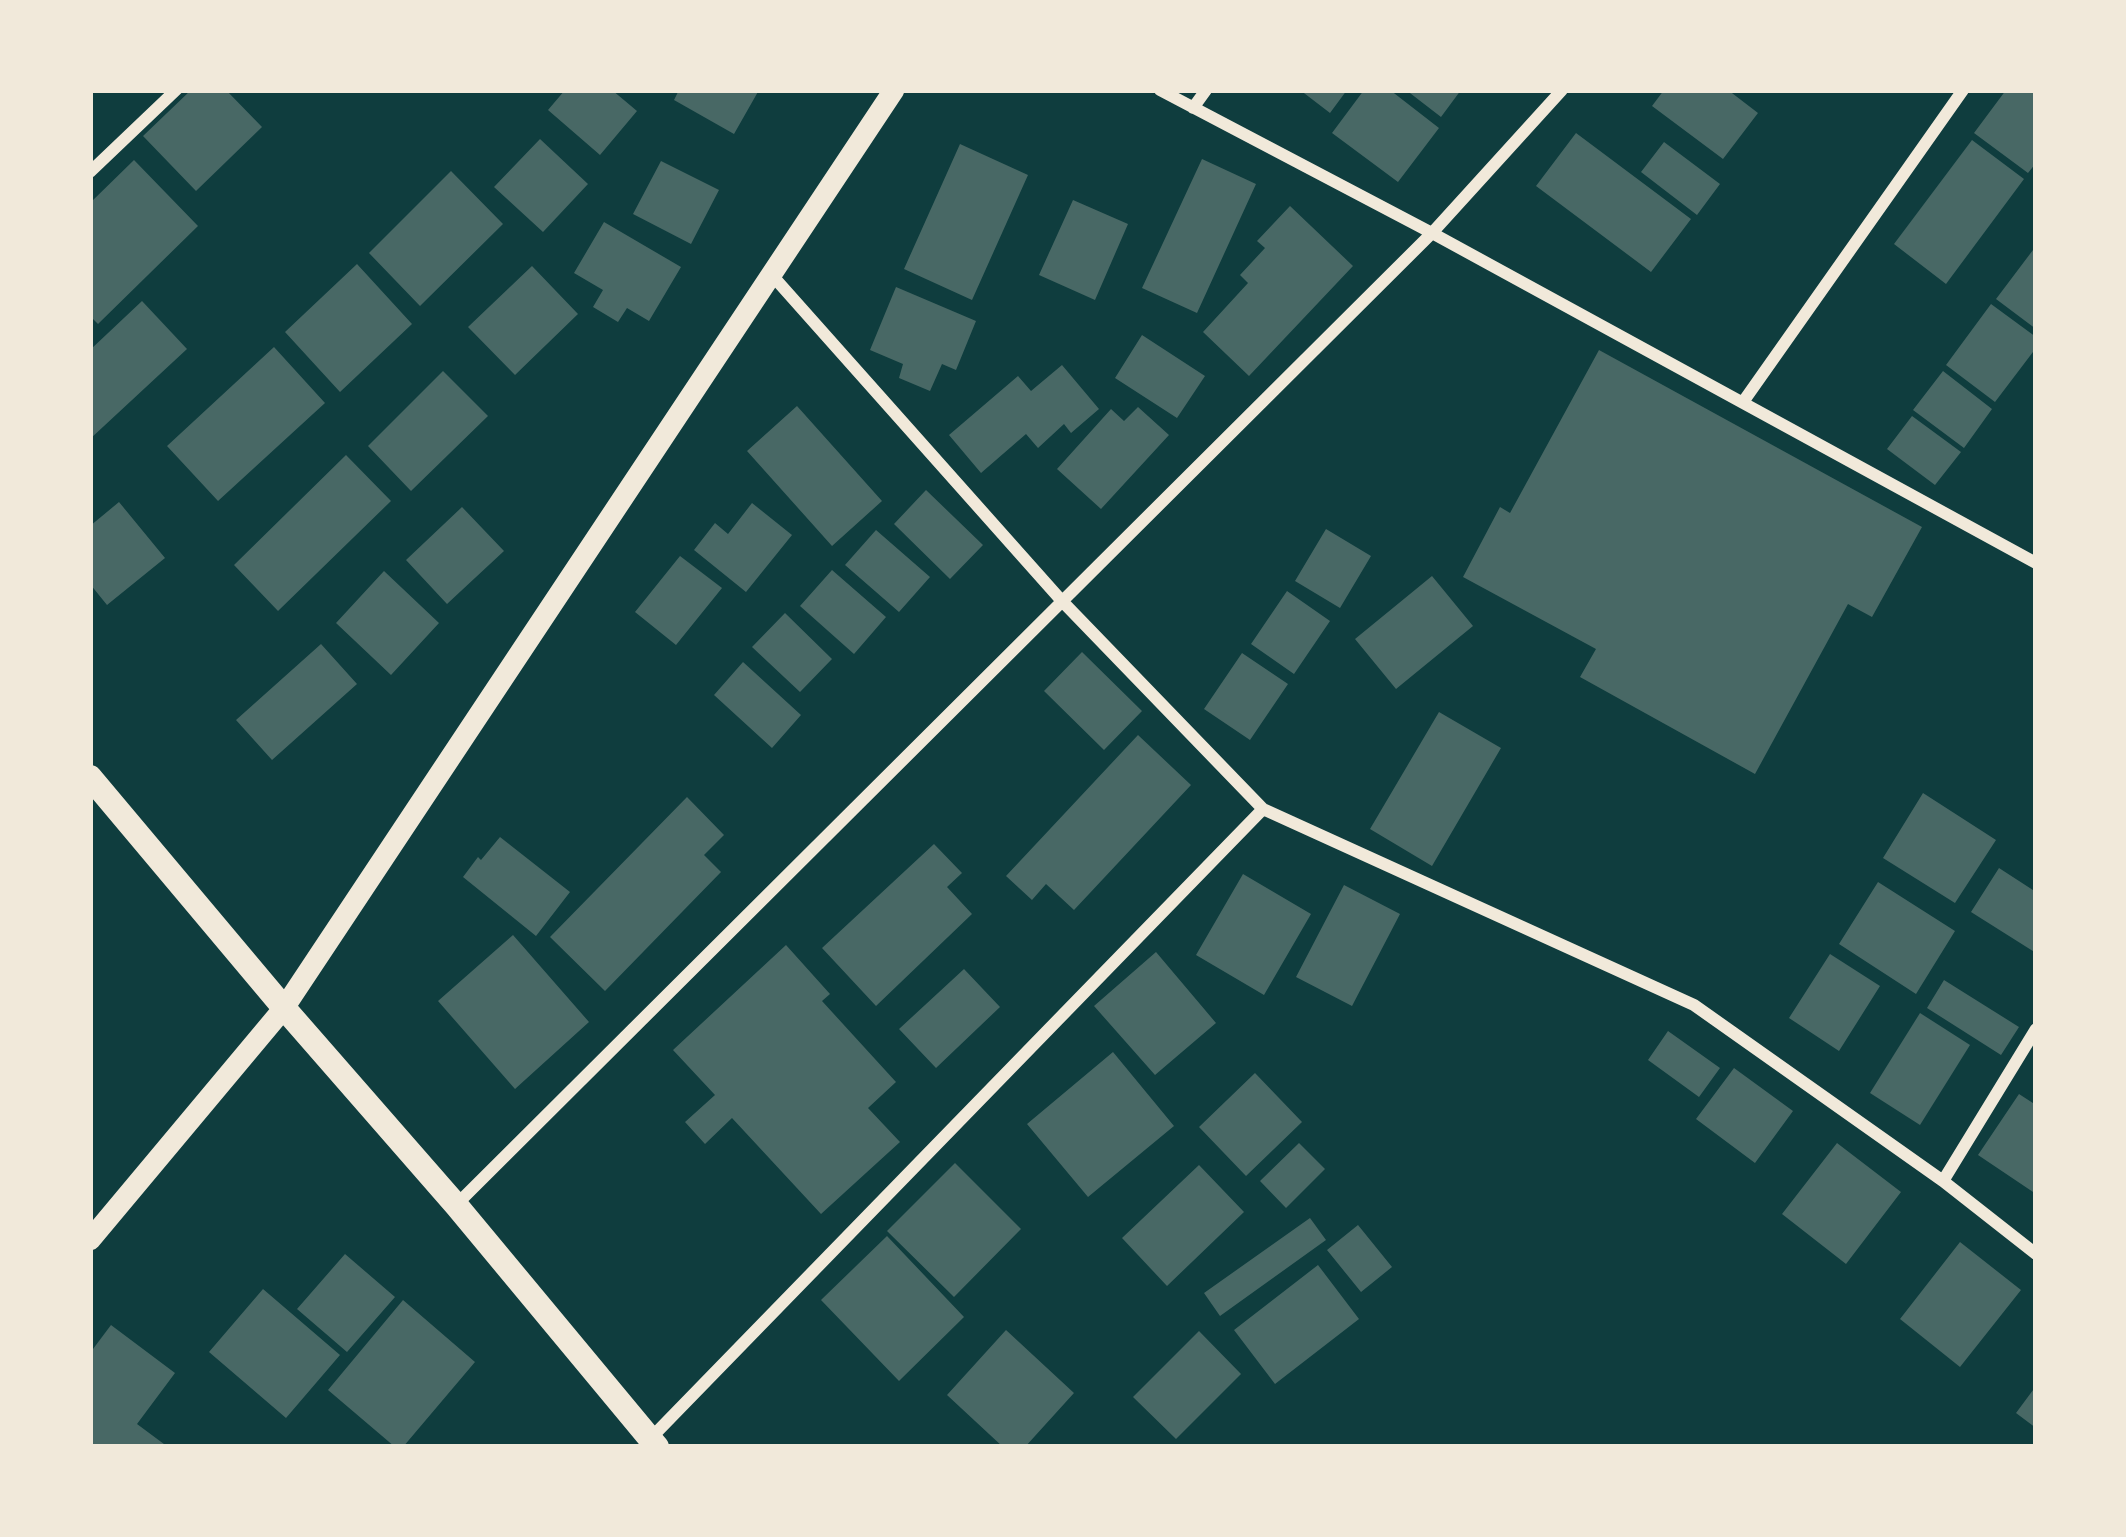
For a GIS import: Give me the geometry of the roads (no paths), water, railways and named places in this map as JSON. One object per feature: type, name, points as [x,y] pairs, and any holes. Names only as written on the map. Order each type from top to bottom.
[{"type":"main road","points":[[90,778],[456,1204],[653,1443]]},
{"type":"street","points":[[90,172],[176,90]]},
{"type":"street","points":[[90,1240],[284,1008],[894,90]]},
{"type":"street","points":[[1160,90],[2036,563]]},
{"type":"street","points":[[1193,108],[1206,90]]},
{"type":"street","points":[[456,1204],[1432,233],[1562,90]]},
{"type":"street","points":[[1743,402],[1963,90]]},
{"type":"street","points":[[771,274],[1061,600],[1263,809],[1694,1005],[1943,1181],[2036,1255]]},
{"type":"street","points":[[653,1443],[1263,809]]},
{"type":"street","points":[[1943,1181],[2036,1029]]}]
